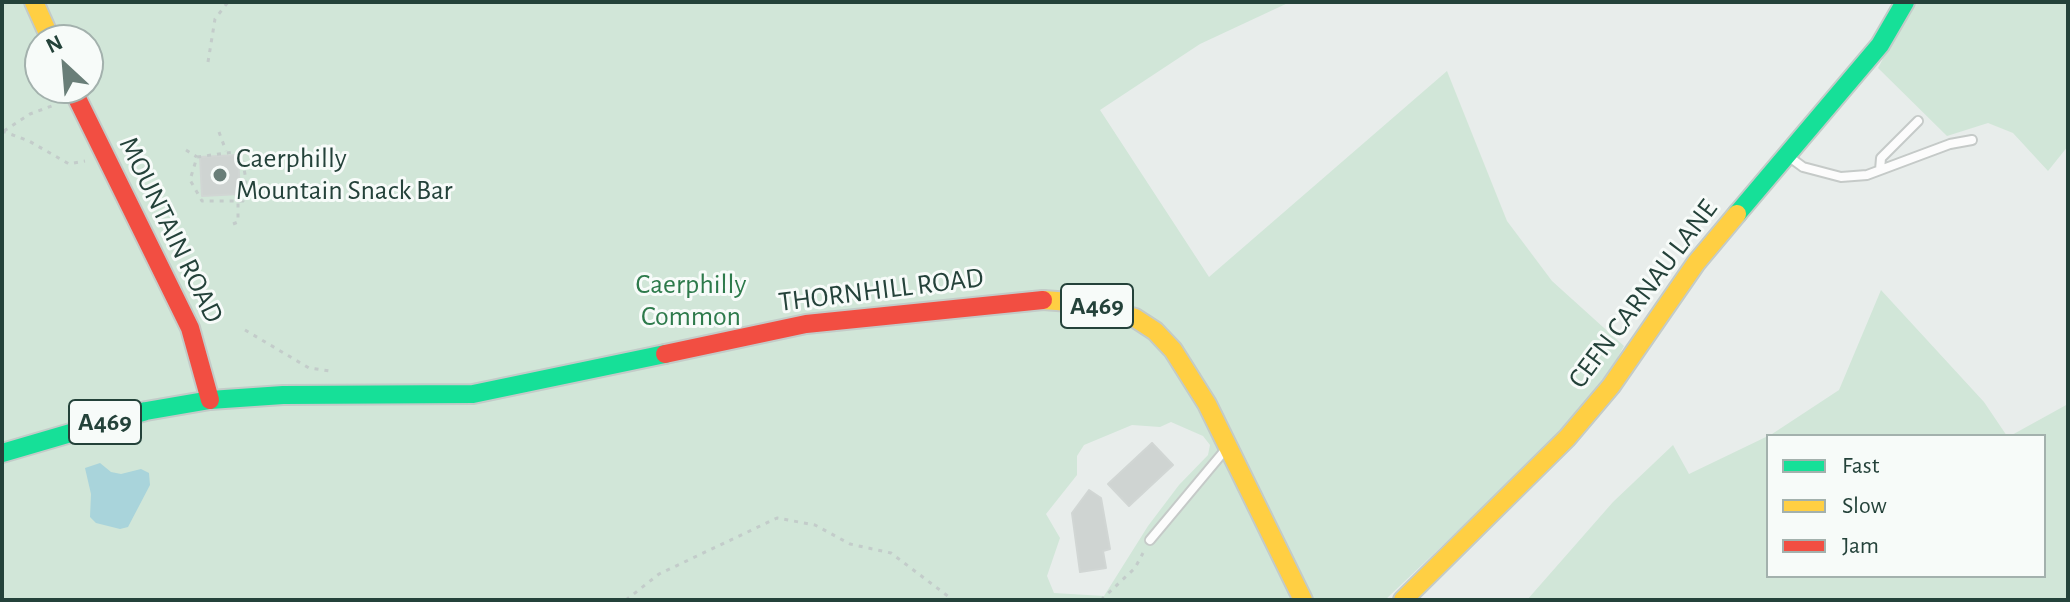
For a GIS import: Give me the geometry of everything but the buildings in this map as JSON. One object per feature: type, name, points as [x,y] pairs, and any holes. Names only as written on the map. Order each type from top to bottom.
[{"type":"main road","points":[[34,2],[44,24]]},
{"type":"main road","name":"CEFN CARNAU LANE","points":[[1403,600],[1567,438],[1611,386],[1696,263],[1880,45],[1905,2]]},
{"type":"main road","name":"MOUNTAIN ROAD","points":[[73,104],[190,328],[210,400]]},
{"type":"main road","name":"THORNHILL ROAD","points":[[210,400],[283,395],[473,394],[806,324],[883,313],[1044,300],[1108,308],[1135,318],[1155,331],[1188,371],[1303,600]]},
{"type":"main road","name":"A469","points":[[2,453],[146,411],[210,400]]},
{"type":"lane","points":[[1880,170],[1881,158],[1918,121]]},
{"type":"lane","points":[[1787,155],[1803,167],[1841,177],[1880,170],[1950,144],[1972,140]]},
{"type":"lane","points":[[1150,540],[1228,446]]},
{"type":"path","points":[[208,62],[215,19],[228,2]]},
{"type":"path","points":[[3,131],[50,104]]},
{"type":"path","points":[[3,131],[69,164],[89,160]]},
{"type":"path","points":[[219,132],[226,152]]},
{"type":"path","points":[[124,142],[132,138]]},
{"type":"path","points":[[186,150],[197,157],[241,151],[245,156],[246,180],[243,201],[202,201],[190,180],[197,157]]},
{"type":"path","points":[[133,170],[143,168]]},
{"type":"path","points":[[233,224],[238,222],[238,201]]},
{"type":"path","points":[[245,330],[309,368],[340,373]]},
{"type":"path","points":[[626,600],[659,574],[777,518],[815,525],[850,544],[891,553],[953,600]]},
{"type":"path","points":[[1101,600],[1135,568],[1150,540]]},
{"type":"green space","name":"Caerphilly Common","points":[[2,2],[1290,2],[1200,44],[1100,110],[1209,277],[1447,71],[1507,221],[1552,281],[1624,346],[1602,386],[1536,457],[1385,600],[2,600]],"holes":[[[1171,422],[1203,436],[1210,445],[1208,455],[1179,485],[1148,526],[1104,596],[1054,593],[1047,576],[1060,538],[1046,514],[1077,475],[1077,456],[1084,445],[1132,425],[1160,427]]]},
{"type":"green space","points":[[1913,2],[2068,2],[2068,146],[2048,171],[2013,133],[1988,123],[1947,136],[1878,68]]},
{"type":"green space","points":[[1881,290],[1984,402],[2006,434],[1772,434],[1839,390]]},
{"type":"green space","points":[[2068,404],[2068,600],[1527,600],[1613,502],[1673,445],[1689,474],[1766,437],[1766,578],[2046,578],[2046,434],[2014,434]]},
{"type":"water","points":[[100,463],[111,472],[121,474],[141,469],[149,473],[150,485],[128,527],[120,529],[96,523],[90,517],[91,494],[85,468]]},
{"type":"traffic: fast","points":[[1737,214],[1880,45],[1905,2]]},
{"type":"traffic: fast","points":[[2,453],[146,411],[210,400],[283,395],[473,394],[665,354]]},
{"type":"traffic: slow","points":[[34,2],[44,24]]},
{"type":"traffic: slow","points":[[1403,600],[1567,438],[1611,386],[1696,263],[1737,214]]},
{"type":"traffic: slow","points":[[1043,300],[1084,303],[1135,318],[1155,331],[1173,350],[1207,404],[1303,600]]},
{"type":"traffic: jam","points":[[80,104],[190,328],[210,400]]},
{"type":"traffic: jam","points":[[665,354],[806,324],[1043,300]]},
{"type":"place","name":"Caerphilly Mountain Snack Bar","points":[[220,175]]}]
